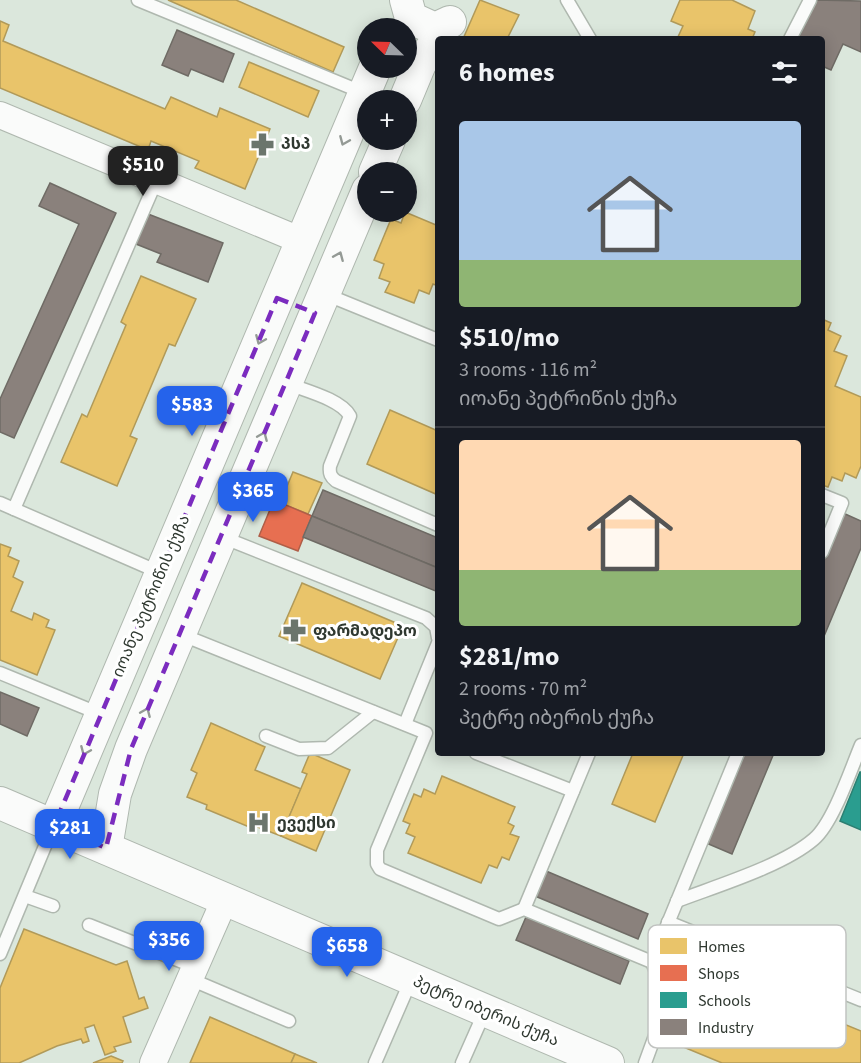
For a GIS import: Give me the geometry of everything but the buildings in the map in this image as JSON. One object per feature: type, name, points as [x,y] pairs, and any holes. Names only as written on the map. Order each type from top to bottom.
[{"type":"street","points":[[397,18],[405,0]]},
{"type":"street","points":[[405,0],[411,18],[441,33]]},
{"type":"street","points":[[417,37],[441,33]]},
{"type":"street","points":[[410,90],[435,44]]},
{"type":"street","name":"იოანე პეტრიწის ქუჩა","points":[[54,826],[369,80]]},
{"type":"street","points":[[0,115],[302,241]]},
{"type":"street","points":[[106,848],[115,794],[131,749],[357,215]]},
{"type":"street","points":[[277,298],[319,303]]},
{"type":"street","name":"პეტრე იბერის ქუჩა","points":[[0,803],[608,1063]]},
{"type":"street","points":[[153,1063],[225,899]]},
{"type":"lane","points":[[138,0],[369,80]]},
{"type":"lane","points":[[567,0],[588,36]]},
{"type":"lane","points":[[792,36],[810,0]]},
{"type":"lane","points":[[14,509],[157,179]]},
{"type":"lane","points":[[319,303],[435,338]]},
{"type":"lane","points":[[285,383],[338,404],[346,409],[350,416],[330,466],[329,473],[332,478],[435,524]]},
{"type":"lane","points":[[825,496],[842,503],[825,545]]},
{"type":"lane","points":[[0,503],[161,573]]},
{"type":"lane","points":[[220,537],[426,618],[435,626]]},
{"type":"lane","points":[[178,634],[432,736],[377,850],[377,864],[380,869],[499,919],[524,909],[648,960]]},
{"type":"lane","points":[[405,724],[435,650]]},
{"type":"lane","points":[[0,673],[101,715]]},
{"type":"lane","points":[[266,736],[299,748],[328,748],[373,712]]},
{"type":"lane","points":[[677,901],[783,859],[816,838],[835,807],[861,745]]},
{"type":"lane","points":[[484,756],[573,791]]},
{"type":"lane","points":[[524,909],[588,756]]},
{"type":"lane","points":[[667,925],[737,756]]},
{"type":"lane","points":[[0,954],[54,826]]},
{"type":"lane","points":[[25,896],[53,906]]},
{"type":"lane","points":[[668,922],[675,925]]},
{"type":"lane","points":[[89,925],[290,1021]]},
{"type":"lane","points":[[375,1063],[412,979]]},
{"type":"lane","points":[[846,994],[861,1000]]},
{"type":"lane","points":[[462,1063],[485,1010]]},
{"type":"lane","points":[[645,1063],[650,1048]]},
{"type":"highlighted area","points":[[277,298],[315,313],[131,749],[106,848],[54,826]]},
{"type":"place","name":"პსპ","points":[[263,144]]},
{"type":"place","name":"ფარმადეპო","points":[[295,631]]},
{"type":"place","name":"ევექსი","points":[[259,823]]}]
